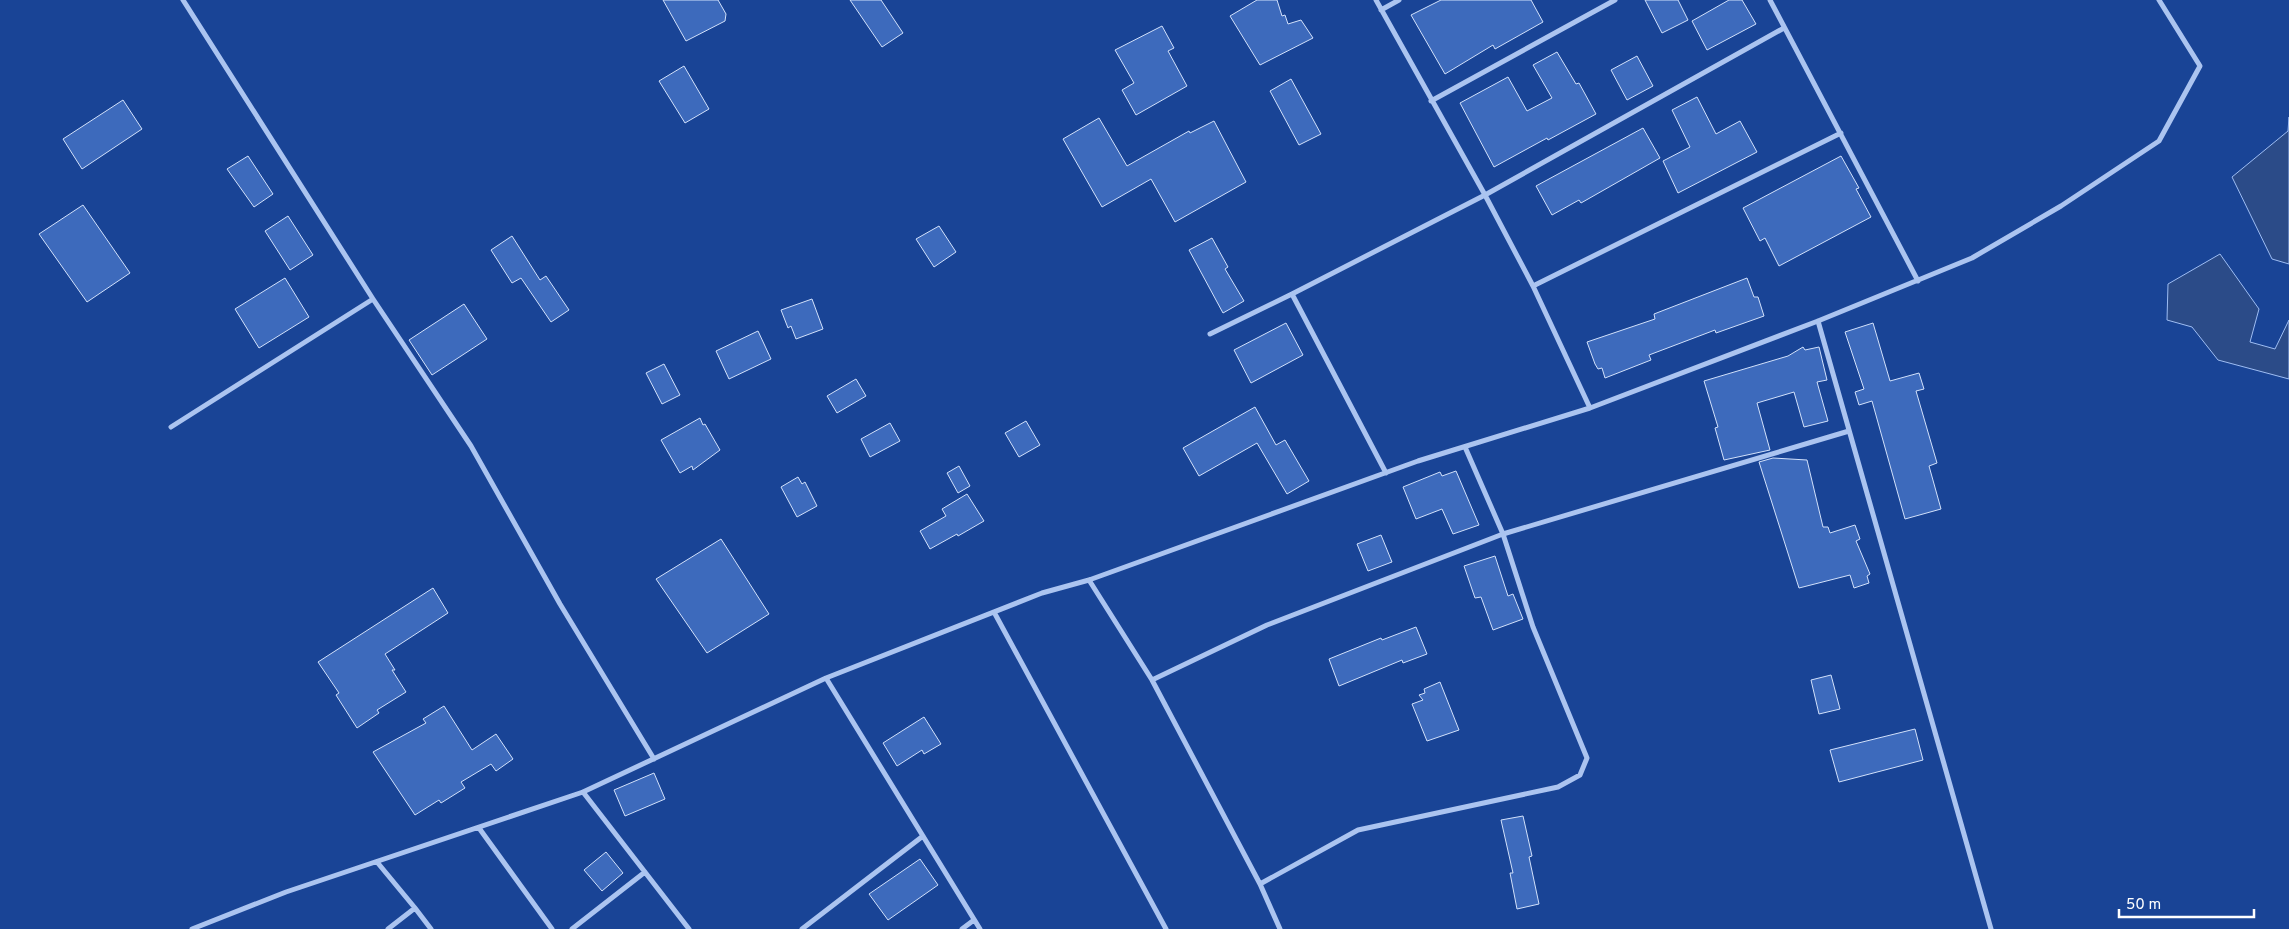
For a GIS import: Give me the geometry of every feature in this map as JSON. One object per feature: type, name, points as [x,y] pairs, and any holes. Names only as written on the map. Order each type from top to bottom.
[{"type":"street","points":[[183,0],[373,299],[471,446],[560,604],[654,759]]},
{"type":"street","points":[[1376,0],[1485,195],[1533,286],[1590,408]]},
{"type":"street","points":[[1381,10],[1399,0]]},
{"type":"street","points":[[1431,101],[1615,0]]},
{"type":"street","points":[[1770,0],[1918,281]]},
{"type":"street","points":[[192,929],[286,892],[584,792],[826,678],[1042,593],[1089,580],[1386,472],[1590,408],[1818,321],[1972,258],[2053,211],[2159,140],[2200,66],[2159,0]]},
{"type":"street","points":[[1210,334],[1485,195],[1784,28]]},
{"type":"street","points":[[1533,286],[1841,133]]},
{"type":"street","points":[[1292,294],[1386,472]]},
{"type":"street","points":[[171,427],[373,299]]},
{"type":"street","points":[[1818,321],[1990,929]]},
{"type":"street","points":[[1152,680],[1267,625],[1503,534],[1849,431]]},
{"type":"street","points":[[1260,884],[1358,830],[1558,787],[1580,775],[1587,758],[1533,627],[1503,534],[1465,447]]},
{"type":"street","points":[[1089,580],[1152,680],[1260,884],[1280,929]]},
{"type":"street","points":[[994,612],[1166,929]]},
{"type":"street","points":[[826,678],[980,929]]},
{"type":"street","points":[[584,792],[689,929]]},
{"type":"street","points":[[479,828],[552,929]]},
{"type":"street","points":[[802,929],[923,836]]},
{"type":"street","points":[[376,862],[431,929]]},
{"type":"street","points":[[572,929],[645,872]]},
{"type":"street","points":[[388,929],[415,908]]},
{"type":"street","points":[[962,929],[974,920]]},
{"type":"water","points":[[2289,117],[2289,264],[2272,259],[2232,177],[2288,131]]},
{"type":"water","points":[[2220,254],[2259,309],[2250,342],[2275,349],[2289,320],[2289,379],[2218,360],[2192,327],[2167,320],[2168,284]]},
{"type":"building","points":[[663,0],[718,0],[726,14],[725,21],[686,41]]},
{"type":"building","points":[[850,0],[881,0],[903,33],[882,47]]},
{"type":"building","points":[[1257,0],[1277,0],[1282,16],[1285,15],[1288,24],[1301,20],[1313,38],[1260,65],[1230,16]]},
{"type":"building","points":[[1441,0],[1531,0],[1543,22],[1495,49],[1493,45],[1445,74],[1411,15]]},
{"type":"building","points":[[1645,0],[1678,0],[1688,20],[1662,33]]},
{"type":"building","points":[[1729,0],[1742,0],[1756,24],[1707,50],[1692,21]]},
{"type":"building","points":[[1162,26],[1174,48],[1168,51],[1187,86],[1136,115],[1122,90],[1134,83],[1115,50]]},
{"type":"building","points":[[1557,52],[1576,84],[1579,83],[1596,114],[1494,167],[1460,103],[1508,77],[1527,111],[1552,98],[1533,65]]},
{"type":"building","points":[[1637,56],[1653,86],[1627,100],[1611,70]]},
{"type":"building","points":[[684,66],[709,109],[685,123],[659,81]]},
{"type":"building","points":[[1291,79],[1321,134],[1299,145],[1270,91]]},
{"type":"building","points":[[1697,97],[1716,134],[1740,121],[1757,152],[1678,193],[1663,161],[1690,147],[1672,110]]},
{"type":"building","points":[[123,100],[142,129],[82,169],[63,139]]},
{"type":"building","points":[[1099,118],[1127,166],[1189,131],[1190,133],[1214,121],[1246,182],[1175,222],[1151,179],[1102,207],[1063,139]]},
{"type":"building","points":[[1643,128],[1660,158],[1581,203],[1579,200],[1552,215],[1536,186]]},
{"type":"building","points":[[248,156],[273,194],[254,207],[227,169]]},
{"type":"building","points":[[1841,156],[1859,188],[1856,189],[1871,217],[1779,266],[1765,238],[1760,241],[1743,208]]},
{"type":"building","points":[[83,205],[130,273],[87,302],[39,234]]},
{"type":"building","points":[[288,216],[313,255],[290,270],[265,231]]},
{"type":"building","points":[[939,226],[956,252],[934,267],[916,239]]},
{"type":"building","points":[[512,236],[540,280],[546,276],[569,310],[551,322],[521,278],[512,283],[491,250]]},
{"type":"building","points":[[1212,238],[1228,267],[1225,269],[1244,301],[1223,313],[1189,250]]},
{"type":"building","points":[[285,278],[309,317],[259,348],[235,309]]},
{"type":"building","points":[[1747,278],[1754,297],[1758,297],[1764,316],[1716,333],[1715,330],[1649,355],[1651,360],[1605,378],[1602,368],[1598,369],[1595,364],[1587,342],[1655,319],[1654,314]]},
{"type":"building","points":[[812,299],[823,329],[796,339],[791,326],[788,328],[781,310]]},
{"type":"building","points":[[464,304],[487,339],[432,375],[409,340]]},
{"type":"building","points":[[1286,323],[1303,355],[1251,383],[1234,350]]},
{"type":"building","points":[[1873,323],[1890,381],[1919,373],[1924,389],[1916,391],[1937,463],[1929,466],[1941,509],[1905,519],[1872,401],[1859,405],[1855,392],[1864,389],[1845,332]]},
{"type":"building","points":[[758,331],[771,359],[729,379],[716,351]]},
{"type":"building","points":[[1803,347],[1805,350],[1819,347],[1827,380],[1817,382],[1828,421],[1804,427],[1794,392],[1757,403],[1770,450],[1724,460],[1715,428],[1718,427],[1704,381],[1788,356]]},
{"type":"building","points":[[664,364],[680,395],[662,404],[646,373]]},
{"type":"building","points":[[856,379],[866,396],[837,413],[827,396]]},
{"type":"building","points":[[1255,407],[1276,445],[1285,440],[1309,481],[1287,494],[1257,443],[1199,476],[1183,448]]},
{"type":"building","points":[[700,418],[720,450],[693,470],[692,466],[680,473],[661,440]]},
{"type":"building","points":[[1026,421],[1040,445],[1019,457],[1005,433]]},
{"type":"building","points":[[890,423],[900,441],[870,457],[861,439]]},
{"type":"building","points":[[1773,458],[1807,460],[1823,527],[1828,527],[1830,533],[1855,525],[1860,539],[1856,541],[1870,574],[1867,576],[1869,583],[1854,588],[1850,575],[1799,588],[1759,462]]},
{"type":"building","points":[[959,466],[970,486],[958,493],[947,473]]},
{"type":"building","points":[[1456,471],[1479,525],[1453,534],[1442,509],[1416,519],[1403,487],[1440,472],[1442,476]]},
{"type":"building","points":[[798,477],[802,484],[805,482],[817,506],[797,517],[781,487]]},
{"type":"building","points":[[967,494],[984,521],[930,549],[920,531],[946,516],[942,509]]},
{"type":"building","points":[[1381,535],[1392,562],[1368,571],[1357,544]]},
{"type":"building","points":[[721,539],[769,614],[707,653],[656,579]]},
{"type":"building","points":[[1495,556],[1508,596],[1513,594],[1523,619],[1493,630],[1481,597],[1475,598],[1464,566]]},
{"type":"building","points":[[433,588],[448,613],[385,654],[395,670],[392,670],[406,692],[377,710],[379,713],[357,728],[336,695],[339,693],[318,662]]},
{"type":"building","points":[[1416,627],[1427,654],[1403,663],[1402,660],[1339,686],[1329,659],[1381,638],[1382,640]]},
{"type":"building","points":[[1831,675],[1840,709],[1819,714],[1811,680]]},
{"type":"building","points":[[1440,682],[1459,730],[1427,741],[1412,704],[1423,700],[1419,695],[1425,693],[1424,689]]},
{"type":"building","points":[[444,706],[472,750],[496,734],[513,759],[496,771],[491,764],[461,782],[465,788],[441,803],[439,800],[415,815],[373,752],[426,723],[423,719]]},
{"type":"building","points":[[924,717],[941,744],[924,754],[922,750],[897,766],[883,743]]},
{"type":"building","points":[[1915,729],[1923,760],[1839,782],[1830,750]]},
{"type":"building","points":[[654,773],[665,799],[625,816],[614,790]]},
{"type":"building","points":[[1523,816],[1532,856],[1529,857],[1539,904],[1517,909],[1510,873],[1513,873],[1501,820]]},
{"type":"building","points":[[606,852],[623,873],[602,891],[584,870]]},
{"type":"building","points":[[920,859],[938,885],[888,920],[869,894]]}]
